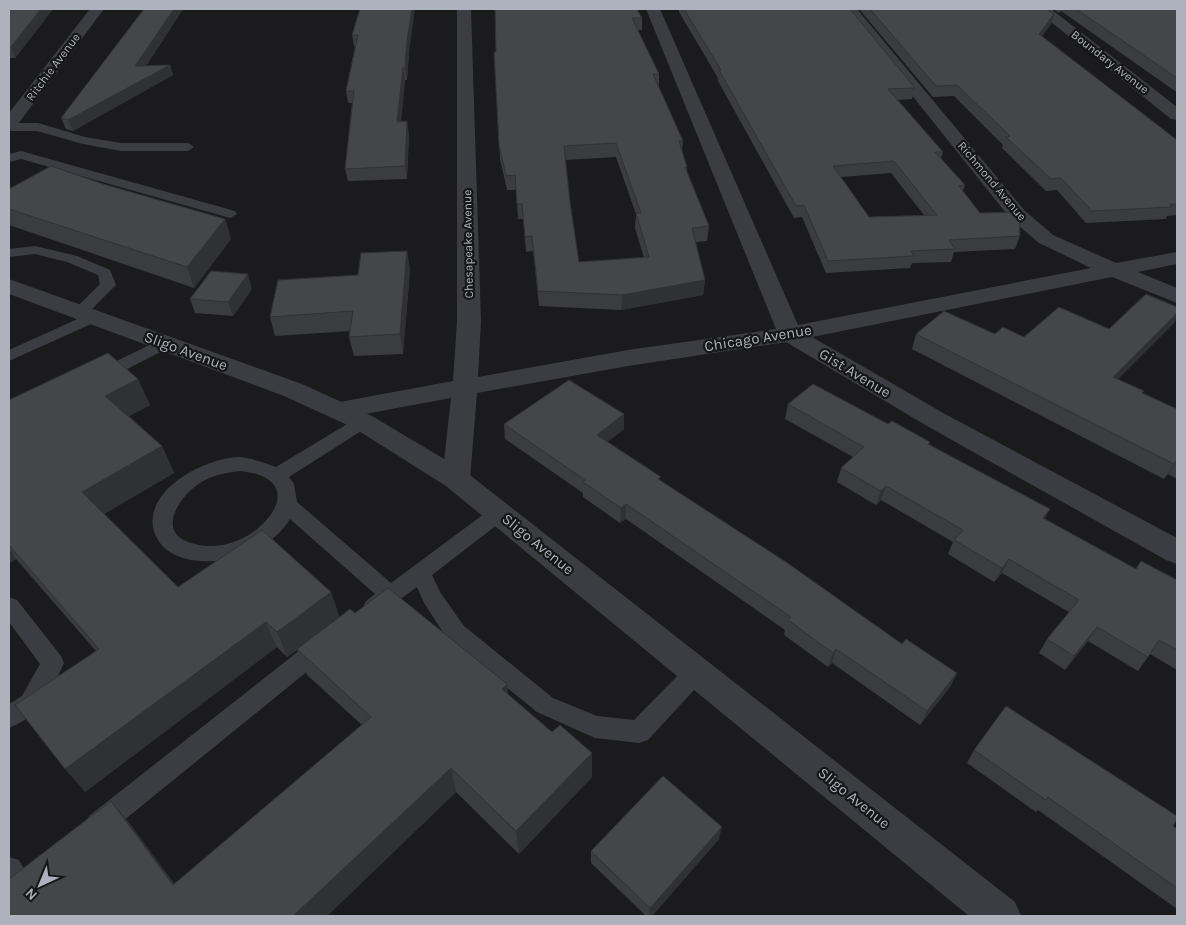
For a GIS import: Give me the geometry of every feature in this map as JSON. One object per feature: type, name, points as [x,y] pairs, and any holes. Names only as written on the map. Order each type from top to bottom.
[{"type":"street","name":"Ritchie Avenue","points":[[9,126],[97,9]]},
{"type":"street","name":"Chesapeake Avenue","points":[[456,479],[465,389],[469,321],[464,9]]},
{"type":"street","points":[[653,9],[790,334]]},
{"type":"street","name":"Richmond Avenue","points":[[850,9],[1017,214],[1046,239],[1115,271],[1177,296]]},
{"type":"street","name":"Boundary Avenue","points":[[1042,9],[1177,114]]},
{"type":"street","name":"Chicago Avenue","points":[[351,416],[465,389],[628,358],[790,334],[1177,258]]},
{"type":"street","name":"Sligo Avenue","points":[[9,286],[293,390],[351,416],[456,479],[1001,916]]},
{"type":"street","name":"Gist Avenue","points":[[790,334],[936,420],[1177,552]]},
{"type":"lane","points":[[9,126],[38,127],[82,140],[121,147],[188,147]]},
{"type":"lane","points":[[9,158],[21,155],[230,214]]},
{"type":"lane","points":[[9,253],[35,250],[72,260],[104,273],[108,285],[87,314],[9,356]]},
{"type":"lane","points":[[86,383],[164,342]]},
{"type":"lane","points":[[278,475],[351,416]]},
{"type":"lane","points":[[240,464],[259,466],[278,475],[287,487],[288,506],[280,522],[260,540],[239,550],[220,554],[189,553],[170,542],[162,528],[164,509],[173,493],[194,477],[214,468],[240,464]]},
{"type":"lane","points":[[288,506],[390,595]]},
{"type":"lane","points":[[82,837],[346,628],[499,513]]},
{"type":"lane","points":[[421,573],[432,597],[456,632],[545,705],[595,727],[640,732],[697,671]]},
{"type":"lane","points":[[9,606],[53,663],[30,703],[9,717]]},
{"type":"building","points":[[9,9],[41,9],[11,47],[9,47]]},
{"type":"building","points":[[144,9],[174,9],[135,66],[170,65],[68,120],[61,118]]},
{"type":"building","points":[[360,9],[412,9],[397,122],[407,121],[405,166],[345,169],[354,91],[346,91],[358,35],[352,35]]},
{"type":"building","points":[[495,9],[637,9],[642,18],[632,18],[659,74],[653,74],[683,141],[679,141],[687,167],[685,167],[709,226],[692,228],[705,280],[622,295],[538,291],[532,236],[525,237],[522,204],[517,204],[515,175],[506,176],[499,145],[494,52],[496,52]],"holes":[[[616,143],[641,213],[636,213],[649,257],[579,262],[564,146]]]},
{"type":"building","points":[[684,9],[850,9],[915,88],[888,89],[943,152],[935,152],[965,185],[959,186],[980,213],[1019,212],[1020,236],[949,240],[955,249],[911,251],[914,256],[828,261],[804,205],[796,206],[719,70],[721,70]],"holes":[[[894,161],[937,215],[869,217],[833,166]]]},
{"type":"building","points":[[870,9],[1047,9],[1054,14],[1039,34],[1177,140],[1177,204],[1169,204],[1172,207],[1092,211],[1061,178],[1051,179],[1006,137],[1010,136],[957,85],[936,86]]},
{"type":"building","points":[[1076,9],[1177,9],[1177,78]]},
{"type":"building","points":[[51,166],[103,184],[225,219],[187,267],[9,209],[9,189]]},
{"type":"building","points":[[407,251],[400,334],[349,337],[353,311],[270,317],[278,280],[358,275],[361,253]]},
{"type":"building","points":[[211,271],[248,274],[228,302],[190,299]]},
{"type":"building","points":[[1146,294],[1177,307],[1177,313],[1113,377],[1177,409],[1177,460],[1174,464],[916,334],[944,311],[995,334],[1003,327],[1024,337],[1059,307],[1109,329]]},
{"type":"building","points":[[108,353],[138,379],[105,396],[162,446],[82,492],[178,587],[262,530],[331,592],[277,632],[266,622],[65,769],[15,705],[99,649],[9,545],[9,400]]},
{"type":"building","points":[[569,380],[624,414],[597,435],[661,477],[658,479],[786,562],[902,644],[906,639],[957,673],[927,711],[836,649],[833,653],[788,620],[791,617],[626,504],[621,508],[583,482],[585,480],[504,424]]},
{"type":"building","points":[[813,384],[888,424],[892,421],[930,442],[928,444],[1050,509],[1043,518],[1136,569],[1141,561],[1177,580],[1177,650],[1159,640],[1148,657],[1097,627],[1074,656],[1047,639],[1079,600],[1009,559],[1002,568],[954,540],[963,530],[886,486],[881,491],[841,468],[864,447],[788,404]]},
{"type":"building","points":[[388,588],[507,684],[502,689],[552,732],[560,725],[592,753],[516,831],[451,768],[293,916],[9,916],[9,879],[111,801],[173,885],[371,717],[297,649],[350,609],[355,613]]},
{"type":"building","points":[[1006,706],[1177,816],[1173,826],[1177,829],[1177,888],[1048,797],[1046,800],[974,750]]},
{"type":"building","points":[[663,776],[722,827],[650,908],[591,851]]}]
